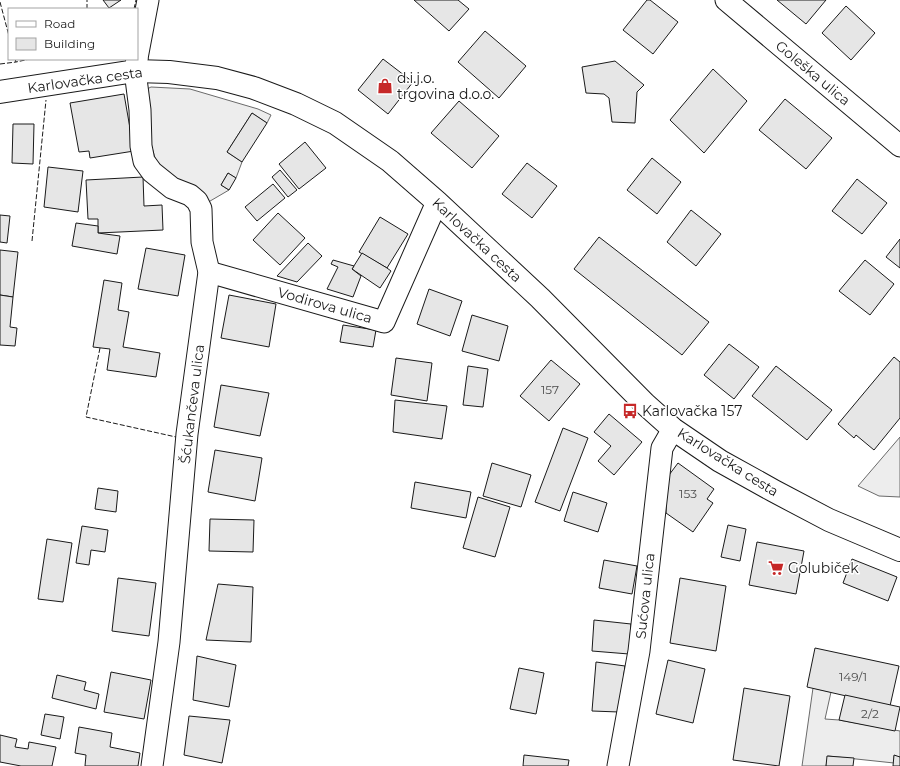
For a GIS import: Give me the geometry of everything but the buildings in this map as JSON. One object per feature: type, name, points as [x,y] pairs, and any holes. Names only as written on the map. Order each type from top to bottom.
[{"type":"street","points":[[138,52],[148,0]]},
{"type":"street","name":"Goleška ulica","points":[[726,0],[900,146]]},
{"type":"street","name":"Karlovačka cesta","points":[[0,92],[136,63],[169,72],[216,78],[254,88],[296,104],[335,123],[390,162],[437,202],[540,298],[645,404],[673,429],[720,460],[774,491],[829,520],[900,550]]},
{"type":"street","name":"Šćukančeva ulica","points":[[136,63],[141,146],[144,161],[152,172],[172,188],[190,195],[197,201],[201,209],[202,242],[209,272],[187,434],[169,642],[152,766]]},
{"type":"street","name":"Vodirova ulica","points":[[209,272],[384,322],[437,202]]},
{"type":"street","name":"Sućova ulica","points":[[618,766],[639,651],[662,448],[673,429]]},
{"type":"shaded area","points":[[151,87],[190,89],[258,109],[271,115],[267,123],[252,113],[227,152],[242,162],[236,178],[228,173],[221,185],[229,190],[205,204],[161,169],[155,158],[151,144],[147,89]]},
{"type":"shaded area","points":[[900,437],[900,497],[879,496],[858,486]]},
{"type":"shaded area","points":[[813,688],[831,692],[825,719],[839,720],[900,731],[900,757],[894,756],[894,763],[828,756],[826,766],[802,766]]},
{"type":"fence","points":[[87,0],[87,8]]},
{"type":"fence","points":[[134,8],[136,0]]},
{"type":"fence","points":[[0,2],[8,32]]},
{"type":"fence","points":[[15,60],[16,62],[25,60]]},
{"type":"fence","points":[[0,64],[16,62]]},
{"type":"fence","points":[[32,241],[46,100]]},
{"type":"fence","points":[[100,348],[86,417],[176,437]]},
{"type":"place","name":"d.i.j.o. trgovina d.o.o.","points":[[385,86]]},
{"type":"place","name":"Karlovačka 157","points":[[630,411]]},
{"type":"place","name":"Golubiček","points":[[776,568]]}]
